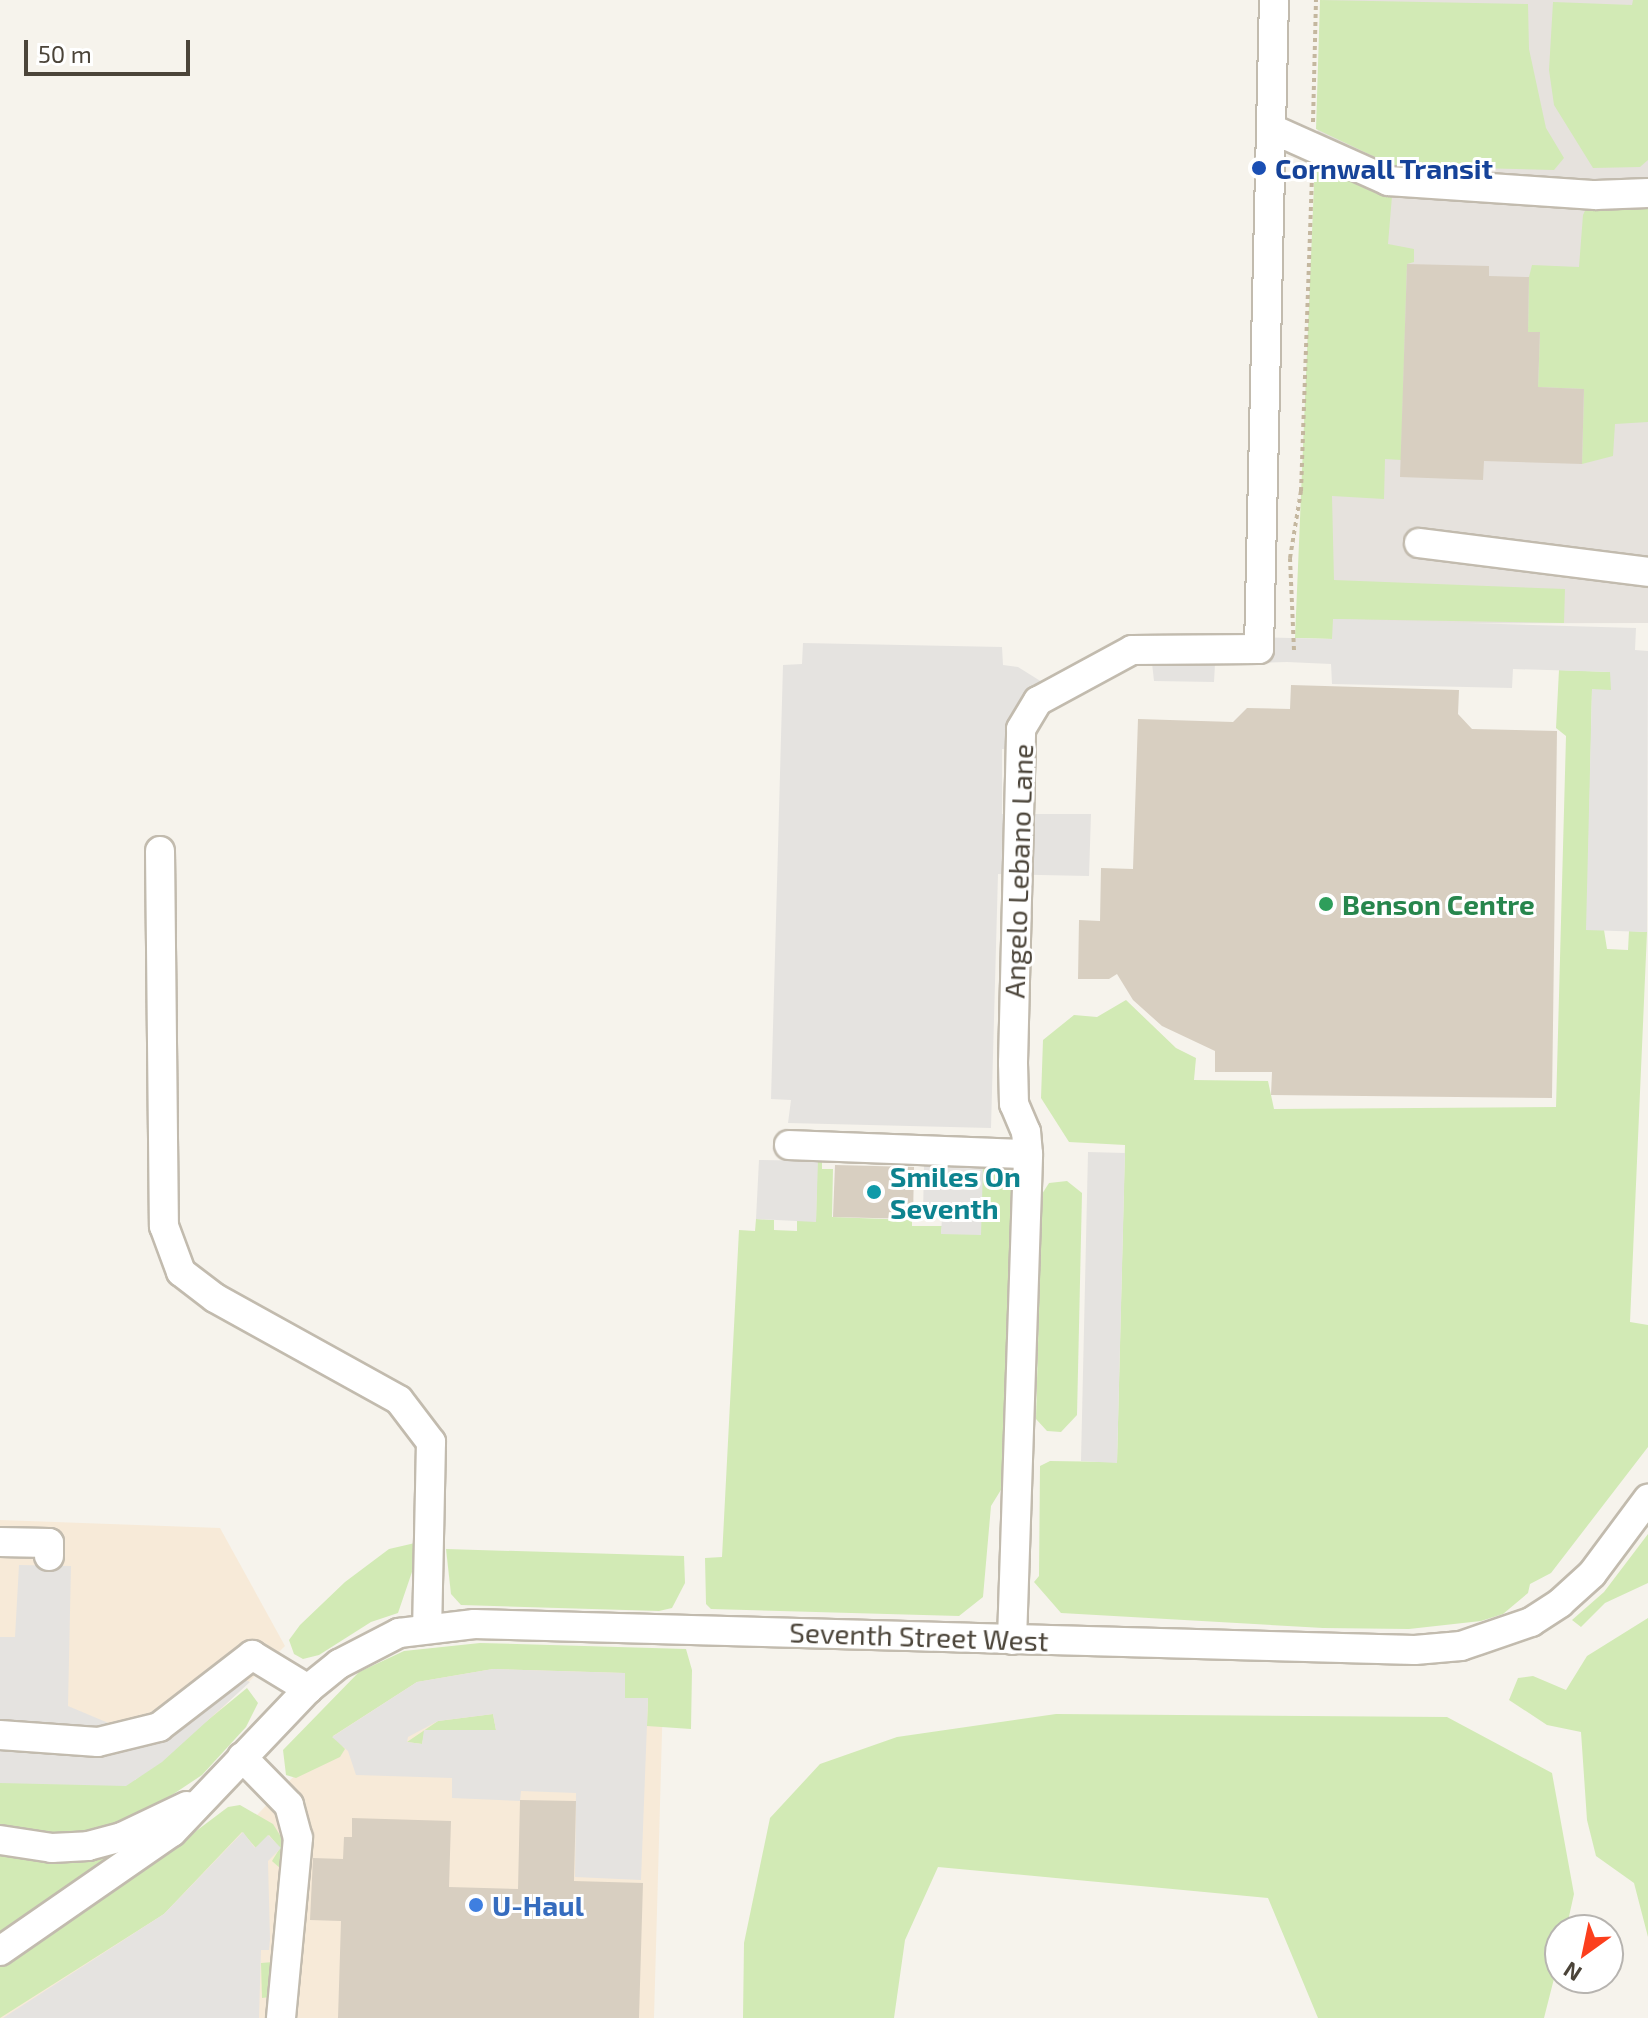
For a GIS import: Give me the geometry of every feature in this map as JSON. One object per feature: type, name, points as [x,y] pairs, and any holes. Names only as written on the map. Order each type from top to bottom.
[{"type":"street","name":"Angelo Lebano Lane","points":[[1012,1640],[1028,1154],[1026,1132],[1014,1104],[1013,1063],[1024,720],[1038,701],[1132,650],[1259,649],[1274,0]]},
{"type":"street","points":[[1272,129],[1313,143],[1388,181],[1596,195],[1648,193]]},
{"type":"street","points":[[1419,543],[1648,572]]},
{"type":"street","points":[[160,851],[164,1226],[181,1272],[215,1298],[399,1400],[431,1442],[427,1627]]},
{"type":"street","points":[[789,1145],[1028,1154]]},
{"type":"street","name":"Seventh Street West","points":[[0,1951],[172,1832],[195,1803],[308,1689],[375,1643],[427,1627],[474,1624],[1415,1650],[1461,1646],[1531,1622],[1560,1603],[1592,1574],[1648,1499]]},
{"type":"street","points":[[0,1542],[49,1543],[49,1556]]},
{"type":"street","points":[[0,1735],[98,1742],[159,1727],[252,1655],[308,1689]]},
{"type":"street","points":[[242,1757],[289,1805],[298,1838],[281,2018]]},
{"type":"street","name":"Seventh Street West","points":[[0,1840],[52,1848],[88,1846],[122,1837],[195,1803]]},
{"type":"path","points":[[1294,650],[1290,558],[1301,491],[1316,0]]},
{"type":"shaded area","points":[[1323,0],[1648,0],[1648,623],[1297,624]]},
{"type":"shaded area","points":[[1333,619],[1636,628],[1635,650],[1648,651],[1647,932],[1586,930],[1592,689],[1611,690],[1610,672],[1513,669],[1512,688],[1332,684],[1331,664],[1287,662],[1215,664],[1214,682],[1154,681],[1152,663],[1136,662],[1043,714],[1035,727],[1034,750],[1002,749],[1002,814],[1091,814],[1089,876],[998,874],[991,1128],[788,1123],[791,1100],[771,1099],[783,665],[802,664],[803,643],[1002,647],[1003,665],[1018,667],[1042,682],[1140,634],[1332,639]]},
{"type":"shaded area","points":[[1088,1152],[1125,1153],[1117,1463],[1081,1461]]},
{"type":"shaded area","points":[[759,1160],[818,1161],[816,1222],[756,1219]]},
{"type":"shaded area","points":[[924,1165],[983,1166],[981,1235],[941,1234],[942,1217],[923,1216]]},
{"type":"shaded area","points":[[0,1520],[220,1528],[285,1646],[206,1724],[126,1786],[0,1783]]},
{"type":"shaded area","points":[[19,1565],[71,1566],[68,1706],[125,1730],[216,1667],[250,1682],[162,1762],[126,1786],[0,1783],[0,1637],[15,1637]]},
{"type":"shaded area","points":[[664,1662],[654,2018],[0,2018],[28,1995],[163,1914],[393,1672]]},
{"type":"shaded area","points":[[493,1669],[625,1673],[625,1698],[648,1698],[641,1880],[575,1877],[576,1793],[521,1791],[520,1801],[452,1798],[452,1778],[356,1775],[348,1751],[332,1737],[417,1682]],"holes":[[[493,1714],[496,1730],[424,1730],[422,1744],[407,1742],[408,1737],[438,1721]]]},
{"type":"shaded area","points":[[243,1832],[255,1848],[268,1835],[281,1848],[268,1861],[270,1939],[269,1950],[261,1950],[259,2018],[3,2018],[164,1914]]},
{"type":"green space","points":[[1320,0],[1528,4],[1529,49],[1546,128],[1564,158],[1554,170],[1394,166],[1316,129]]},
{"type":"green space","points":[[1633,0],[1648,0],[1648,160],[1640,167],[1593,168],[1554,105],[1549,70],[1553,2],[1632,5]]},
{"type":"green space","points":[[1315,161],[1392,196],[1388,244],[1414,249],[1414,262],[1407,264],[1401,460],[1385,459],[1384,499],[1332,496],[1334,580],[1565,589],[1564,623],[1334,619],[1333,639],[1295,638]]},
{"type":"green space","points":[[1591,198],[1618,198],[1648,209],[1648,422],[1615,424],[1613,456],[1582,464],[1584,389],[1538,387],[1540,332],[1528,332],[1529,277],[1532,265],[1579,267],[1583,215]]},
{"type":"green space","points":[[1559,670],[1611,672],[1611,690],[1592,690],[1587,930],[1604,930],[1607,949],[1628,950],[1629,931],[1647,932],[1630,1322],[1648,1325],[1648,1447],[1551,1573],[1530,1584],[1528,1593],[1503,1614],[1481,1621],[1409,1629],[1323,1628],[1061,1613],[1034,1582],[1039,1576],[1040,1466],[1050,1461],[1117,1462],[1125,1145],[1069,1142],[1041,1098],[1043,1040],[1074,1015],[1097,1017],[1126,1000],[1176,1048],[1196,1058],[1194,1080],[1268,1081],[1274,1109],[1556,1107],[1566,736],[1556,728]]},
{"type":"green space","points":[[801,1156],[822,1156],[822,1169],[833,1169],[832,1217],[912,1220],[912,1226],[942,1226],[941,1234],[983,1167],[966,1163],[1010,1165],[1015,1172],[1007,1480],[991,1506],[983,1597],[959,1616],[711,1609],[706,1604],[705,1558],[722,1557],[739,1230],[755,1231],[756,1219],[774,1220],[774,1230],[797,1231],[797,1221],[816,1221],[817,1161],[799,1161]]},
{"type":"green space","points":[[1067,1181],[1082,1193],[1077,1415],[1061,1432],[1047,1431],[1036,1419],[1042,1194],[1049,1183]]},
{"type":"green space","points":[[1648,1534],[1648,1583],[1605,1603],[1581,1627],[1572,1620],[1604,1592]]},
{"type":"green space","points":[[415,1543],[413,1569],[398,1613],[371,1622],[319,1655],[303,1659],[294,1654],[289,1640],[300,1625],[345,1582],[389,1549]]},
{"type":"green space","points":[[446,1549],[684,1556],[685,1583],[672,1608],[659,1611],[461,1605],[451,1594]]},
{"type":"green space","points":[[1648,1618],[1648,1937],[1634,1883],[1596,1856],[1587,1820],[1581,1732],[1547,1725],[1509,1700],[1518,1678],[1533,1676],[1566,1690],[1587,1656]]},
{"type":"green space","points":[[480,1643],[686,1649],[692,1670],[691,1729],[647,1726],[648,1699],[625,1698],[624,1673],[493,1669],[417,1682],[333,1736],[345,1749],[340,1757],[296,1778],[286,1775],[283,1750],[359,1672],[404,1651]]},
{"type":"green space","points":[[247,1688],[258,1703],[246,1727],[202,1775],[130,1823],[65,1837],[0,1829],[0,1783],[135,1780]]},
{"type":"green space","points":[[493,1714],[496,1730],[425,1730],[422,1744],[407,1742],[438,1721]]},
{"type":"green space","points":[[1056,1714],[1447,1717],[1552,1773],[1574,1894],[1570,1914],[1544,1914],[1544,1994],[1550,1994],[1544,2018],[1318,2018],[1268,1898],[938,1867],[905,1940],[894,2018],[743,2018],[744,1943],[770,1818],[820,1764],[897,1737]]},
{"type":"green space","points":[[240,1805],[273,1824],[283,1840],[281,1869],[272,1861],[280,1848],[269,1835],[256,1848],[242,1832],[164,1914],[0,2018],[0,1962],[159,1859],[228,1807]]},
{"type":"green space","points":[[137,1844],[53,1898],[0,1934],[0,1852]]},
{"type":"green space","points":[[273,1962],[270,1997],[262,1998],[261,1963]]},
{"type":"building","points":[[1407,264],[1489,266],[1489,276],[1529,277],[1528,332],[1540,332],[1538,387],[1584,389],[1582,464],[1484,461],[1483,480],[1400,477]]},
{"type":"building","name":"Benson Centre","points":[[1291,685],[1459,690],[1458,714],[1472,729],[1557,731],[1552,1098],[1271,1095],[1272,1072],[1215,1072],[1215,1051],[1162,1026],[1133,1000],[1117,974],[1109,979],[1078,979],[1079,920],[1100,921],[1101,868],[1133,869],[1138,719],[1233,722],[1247,708],[1290,709]]},
{"type":"building","name":"Smiles On Seventh","points":[[835,1165],[914,1167],[913,1219],[833,1217]]},
{"type":"building","name":"U-Haul","points":[[520,1800],[576,1801],[574,1881],[643,1883],[639,2018],[338,2018],[341,1921],[310,1920],[313,1858],[343,1859],[344,1837],[352,1837],[352,1818],[451,1821],[449,1887],[518,1889]]},
{"type":"place","name":"Cornwall Transit","points":[[1259,168]]},
{"type":"place","name":"Benson Centre","points":[[1326,904]]},
{"type":"place","name":"Smiles On Seventh","points":[[874,1192]]},
{"type":"place","name":"U-Haul","points":[[476,1905]]}]
